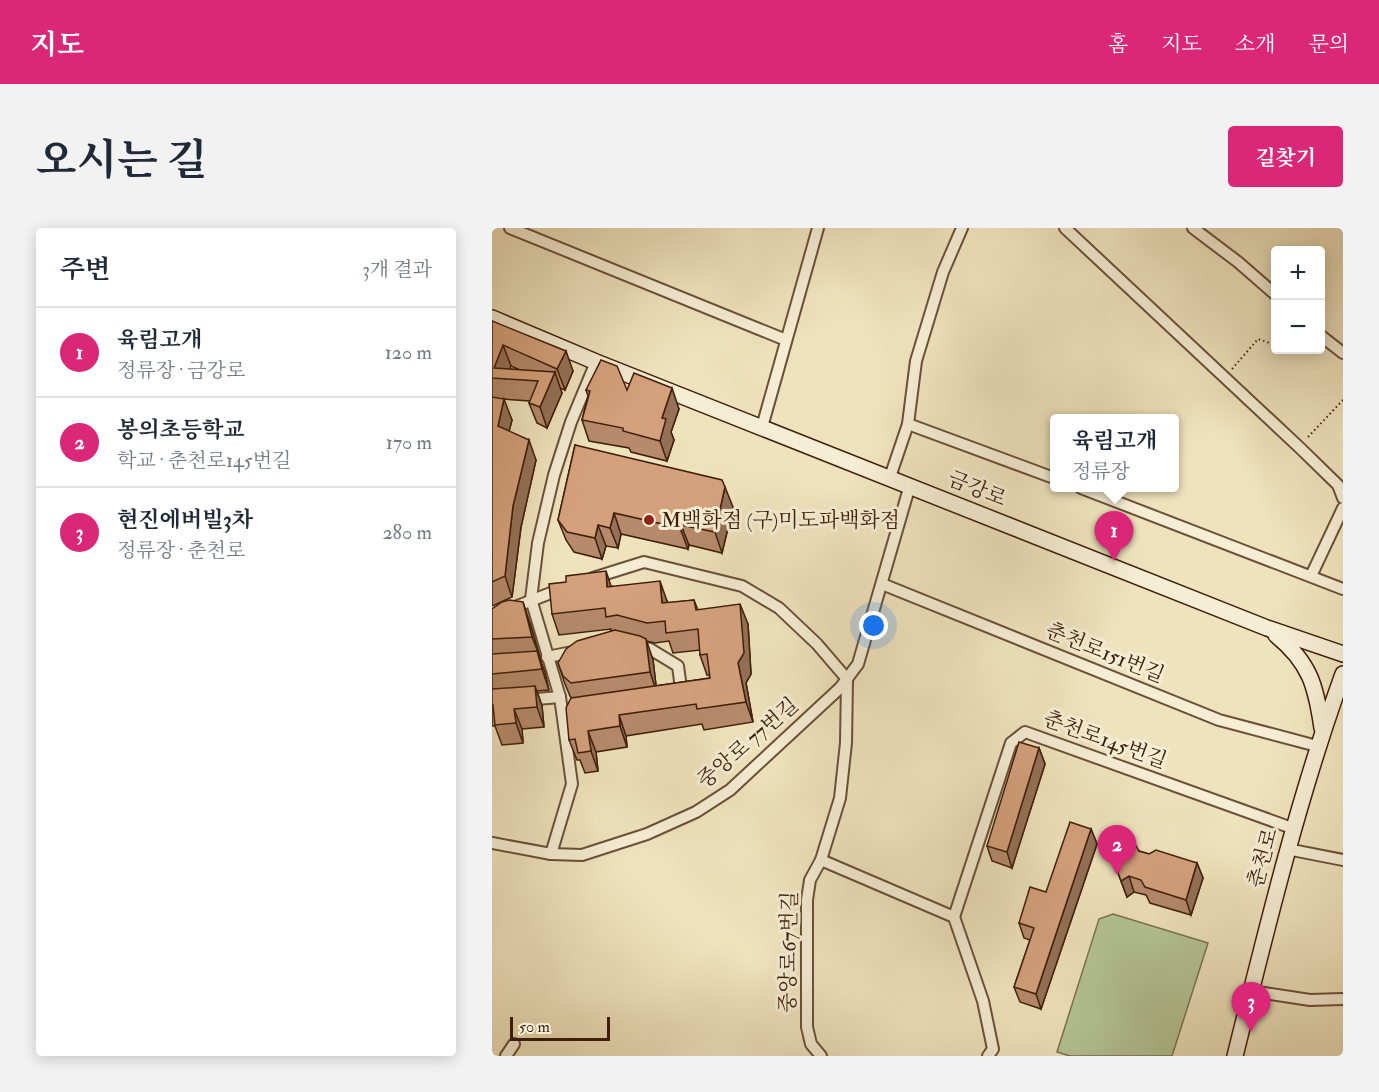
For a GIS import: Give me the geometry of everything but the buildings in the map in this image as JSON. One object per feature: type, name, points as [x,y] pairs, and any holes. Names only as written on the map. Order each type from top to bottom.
[{"type":"street","points":[[510,228],[786,340]]},
{"type":"street","points":[[762,427],[818,228]]},
{"type":"street","points":[[890,477],[908,424],[916,361],[944,272],[962,228]]},
{"type":"street","points":[[1065,228],[1299,447],[1338,485],[1343,498]]},
{"type":"street","points":[[1193,228],[1238,262],[1271,291]]},
{"type":"street","name":"금강로","points":[[492,318],[596,362],[1266,628],[1343,654]]},
{"type":"street","points":[[1325,339],[1343,353]]},
{"type":"street","points":[[552,854],[572,784],[568,713],[545,662],[531,599],[538,543],[554,476],[571,422],[596,362]]},
{"type":"street","points":[[908,424],[1050,477]]},
{"type":"street","points":[[492,616],[531,599],[644,562],[742,586],[779,608],[817,644],[847,679],[858,664],[910,485]]},
{"type":"street","points":[[1091,492],[1343,589]]},
{"type":"street","points":[[1311,576],[1343,507]]},
{"type":"street","name":"춘천로151번길","points":[[882,584],[1219,720],[1317,746]]},
{"type":"street","points":[[1266,628],[1294,650],[1305,663],[1316,690],[1323,730]]},
{"type":"street","points":[[623,643],[650,649],[678,666],[682,697],[671,699]]},
{"type":"street","points":[[545,662],[591,649]]},
{"type":"street","name":"춘천로","points":[[1235,1056],[1292,828],[1317,746],[1343,674]]},
{"type":"street","name":"중앙로 77번길","points":[[492,843],[552,854],[582,855],[648,834],[696,812],[730,790],[847,679]]},
{"type":"street","name":"중앙로67번길","points":[[821,1056],[811,1044],[807,1027],[807,900],[810,880],[821,860],[840,798],[846,743],[847,679]]},
{"type":"street","points":[[515,701],[560,698]]},
{"type":"street","name":"춘천로145번길","points":[[954,917],[1011,743],[1025,732],[1292,828]]},
{"type":"street","points":[[1287,849],[1343,860]]},
{"type":"street","points":[[821,860],[954,917],[983,1001],[993,1049],[988,1056]]},
{"type":"street","points":[[1251,991],[1310,1000],[1343,999]]},
{"type":"street","points":[[506,1056],[514,1044]]},
{"type":"path","points":[[1224,378],[1258,339],[1271,344]]},
{"type":"path","points":[[1299,447],[1343,400]]},
{"type":"green space","points":[[1113,914],[1208,943],[1172,1056],[1070,1056],[1057,1052],[1099,919]]},
{"type":"place","name":"M백화점 (구)미도파백화점","points":[[649,520]]},
{"type":"place","name":"육림고개","points":[[1114,561]]},
{"type":"place","name":"봉의초등학교","points":[[1117,875]]},
{"type":"place","name":"현진에버빌3차","points":[[1251,1032]]}]
